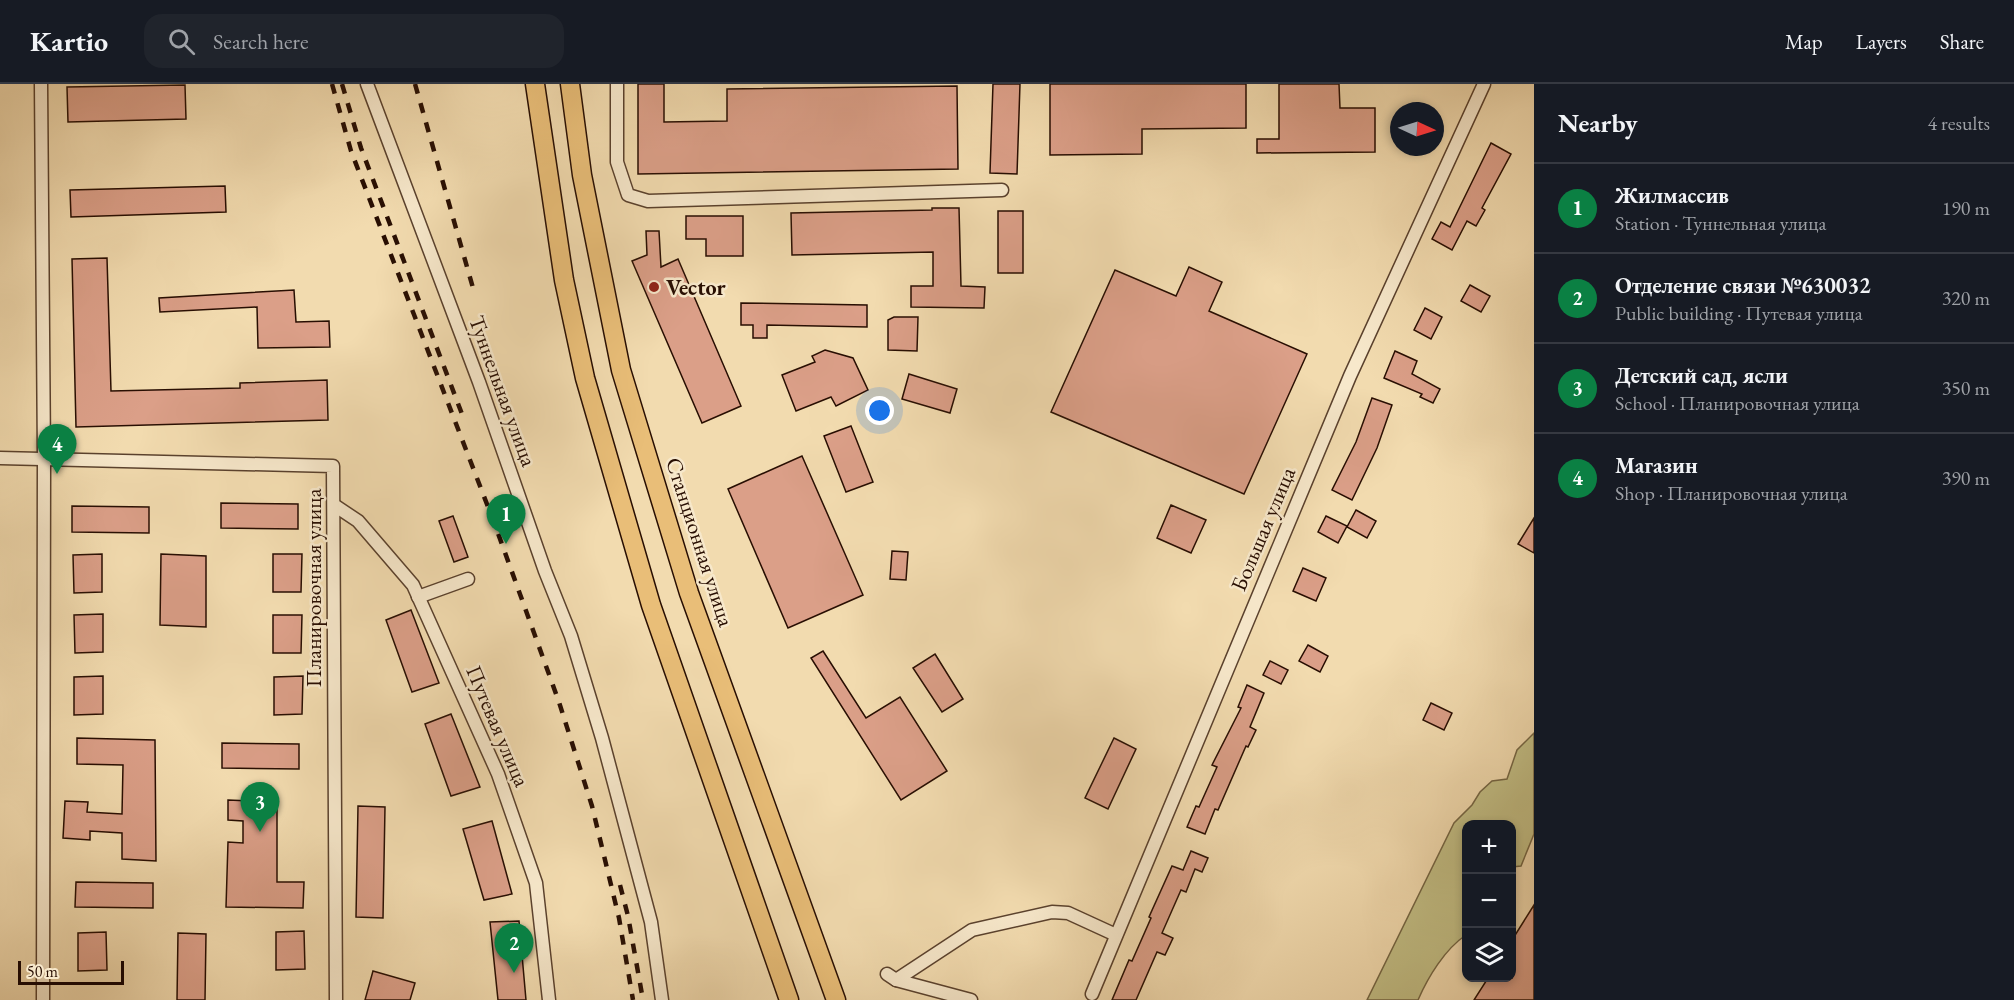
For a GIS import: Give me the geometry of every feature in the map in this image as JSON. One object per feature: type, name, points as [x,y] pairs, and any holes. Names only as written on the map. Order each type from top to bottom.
[{"type":"main road","points":[[535,84],[564,280],[585,378],[651,605],[789,1000]]},
{"type":"main road","name":"Станционная улица","points":[[570,84],[582,175],[621,370],[689,593],[836,1000]]},
{"type":"street","points":[[41,84],[44,458],[43,1000]]},
{"type":"street","name":"Туннельная улица","points":[[367,84],[479,382],[570,636],[602,738],[651,922],[662,1000]]},
{"type":"street","points":[[617,84],[617,162],[628,195],[648,201],[1002,190]]},
{"type":"street","name":"Большая улица","points":[[1092,994],[1350,376],[1484,84]]},
{"type":"street","name":"Планировочная улица","points":[[0,458],[333,466],[336,1000]]},
{"type":"street","name":"Путевая улица","points":[[334,505],[358,521],[413,585],[498,774],[536,883],[549,1000]]},
{"type":"street","points":[[418,597],[468,579]]},
{"type":"street","points":[[971,1000],[892,977],[972,930],[1052,912],[1068,913],[1116,935]]},
{"type":"shaded area","points":[[1534,733],[1534,834],[1521,866],[1516,867],[1516,820],[1462,820],[1462,938],[1438,964],[1418,1000],[1367,1000],[1454,823],[1492,781],[1507,779],[1517,750]]},
{"type":"building","points":[[638,84],[664,84],[664,122],[727,121],[727,89],[957,86],[958,169],[638,174]]},
{"type":"building","points":[[993,84],[1020,84],[1017,174],[990,173]]},
{"type":"building","points":[[1050,84],[1246,84],[1246,128],[1142,129],[1142,154],[1050,155]]},
{"type":"building","points":[[1279,84],[1339,84],[1340,108],[1375,108],[1375,152],[1257,153],[1257,139],[1279,139]]},
{"type":"building","points":[[185,85],[186,119],[68,122],[67,87]]},
{"type":"building","points":[[1491,143],[1511,154],[1482,208],[1485,210],[1476,226],[1467,221],[1452,250],[1432,239],[1441,222],[1450,227]]},
{"type":"building","points":[[225,186],[226,212],[71,217],[70,190]]},
{"type":"building","points":[[932,208],[959,208],[961,286],[985,287],[984,308],[911,307],[911,286],[933,286],[933,252],[792,255],[791,213],[932,210]]},
{"type":"building","points":[[998,211],[1023,211],[1023,273],[998,273]]},
{"type":"building","points":[[686,216],[743,216],[743,256],[706,256],[706,239],[686,239]]},
{"type":"building","points":[[646,231],[659,231],[661,267],[678,259],[741,406],[702,423],[632,261],[647,255]]},
{"type":"building","points":[[107,258],[111,391],[240,388],[240,383],[327,380],[328,420],[76,427],[72,259]]},
{"type":"building","points":[[1189,267],[1222,282],[1209,311],[1307,354],[1244,494],[1051,412],[1115,270],[1176,296]]},
{"type":"building","points":[[1470,285],[1490,296],[1481,312],[1461,301]]},
{"type":"building","points":[[294,290],[296,322],[329,321],[330,347],[258,348],[257,307],[160,312],[159,298]]},
{"type":"building","points":[[741,303],[867,305],[867,327],[767,325],[767,338],[753,338],[753,325],[741,325]]},
{"type":"building","points":[[1425,308],[1442,317],[1431,339],[1414,330]]},
{"type":"building","points":[[894,317],[918,317],[917,351],[888,350],[888,320]]},
{"type":"building","points":[[825,350],[853,358],[868,390],[836,406],[831,397],[796,411],[782,375],[815,362],[812,356]]},
{"type":"building","points":[[1395,351],[1417,361],[1412,374],[1440,389],[1433,403],[1420,397],[1422,394],[1384,378]]},
{"type":"building","points":[[909,374],[957,389],[950,413],[902,399]]},
{"type":"building","points":[[1372,398],[1392,405],[1377,448],[1352,500],[1332,490],[1356,442]]},
{"type":"building","points":[[851,426],[873,482],[846,492],[824,436]]},
{"type":"building","points":[[802,456],[863,595],[788,628],[728,489]]},
{"type":"building","points":[[221,503],[298,504],[298,529],[221,528]]},
{"type":"building","points":[[1171,505],[1206,520],[1191,553],[1157,538]]},
{"type":"building","points":[[72,506],[149,507],[149,533],[72,532]]},
{"type":"building","points":[[1356,510],[1376,521],[1367,538],[1347,527]]},
{"type":"building","points":[[453,516],[468,557],[454,562],[439,521]]},
{"type":"building","points":[[1326,516],[1347,526],[1338,543],[1318,532]]},
{"type":"building","points":[[1534,518],[1534,553],[1518,544]]},
{"type":"building","points":[[892,551],[908,552],[906,580],[890,579]]},
{"type":"building","points":[[102,554],[102,592],[74,593],[73,555]]},
{"type":"building","points":[[161,554],[206,556],[206,627],[160,625]]},
{"type":"building","points":[[273,554],[302,554],[301,592],[273,592]]},
{"type":"building","points":[[1303,568],[1326,578],[1316,601],[1293,591]]},
{"type":"building","points":[[411,610],[439,683],[412,692],[386,620]]},
{"type":"building","points":[[103,614],[103,652],[75,653],[74,615]]},
{"type":"building","points":[[273,615],[302,615],[301,653],[273,653]]},
{"type":"building","points":[[1308,645],[1328,656],[1320,672],[1299,661]]},
{"type":"building","points":[[823,651],[866,718],[900,697],[947,771],[901,800],[811,658]]},
{"type":"building","points":[[935,654],[963,699],[942,712],[913,668]]},
{"type":"building","points":[[1270,661],[1288,670],[1281,684],[1263,675]]},
{"type":"building","points":[[103,676],[103,714],[74,715],[74,677]]},
{"type":"building","points":[[303,676],[302,714],[274,715],[274,677]]},
{"type":"building","points":[[1247,685],[1264,693],[1250,727],[1256,730],[1248,747],[1246,746],[1218,810],[1215,809],[1205,834],[1187,827],[1217,767],[1212,765],[1241,708],[1238,707]]},
{"type":"building","points":[[1431,703],[1452,713],[1444,730],[1423,720]]},
{"type":"building","points":[[451,714],[480,787],[451,796],[425,724]]},
{"type":"building","points":[[77,738],[155,740],[156,861],[122,859],[122,833],[90,831],[90,840],[63,838],[65,801],[88,802],[87,812],[122,814],[123,765],[77,764]]},
{"type":"building","points":[[1114,738],[1136,749],[1108,809],[1085,798]]},
{"type":"building","points":[[222,743],[299,744],[299,769],[222,768]]},
{"type":"building","points":[[228,800],[277,802],[277,882],[304,882],[303,908],[226,907],[228,842],[243,843],[243,821],[228,820]]},
{"type":"building","points":[[358,806],[385,807],[383,918],[356,917]]},
{"type":"building","points":[[492,821],[512,894],[484,900],[463,829]]},
{"type":"building","points":[[1191,851],[1208,858],[1202,872],[1195,869],[1186,892],[1181,890],[1162,933],[1173,938],[1165,955],[1157,952],[1136,1000],[1112,1000],[1129,960],[1132,961],[1172,866],[1183,870]]},
{"type":"building","points":[[76,882],[153,883],[153,908],[75,907]]},
{"type":"building","points":[[1534,905],[1534,1000],[1474,1000],[1485,982],[1516,982],[1516,934]]},
{"type":"building","points":[[519,921],[526,1000],[498,1000],[490,922]]},
{"type":"building","points":[[304,931],[305,969],[276,970],[276,932]]},
{"type":"building","points":[[106,932],[107,970],[78,971],[78,933]]},
{"type":"building","points":[[178,933],[206,934],[205,1000],[177,1000]]},
{"type":"building","points":[[373,971],[415,983],[410,1000],[365,1000]]},
{"type":"railway","points":[[332,84],[351,151],[495,525],[559,702],[592,806],[619,918],[633,1000]]},
{"type":"railway","points":[[342,84],[361,148],[465,422]]},
{"type":"railway","points":[[415,84],[473,288]]},
{"type":"railway","points":[[620,885],[643,1000]]},
{"type":"place","name":"Vector","points":[[654,287]]},
{"type":"place","name":"Магазин","points":[[57,474]]},
{"type":"place","name":"Жилмассив","points":[[506,544]]},
{"type":"place","name":"Детский сад, ясли","points":[[260,832]]},
{"type":"place","name":"Отделение связи №630032","points":[[514,973]]}]
